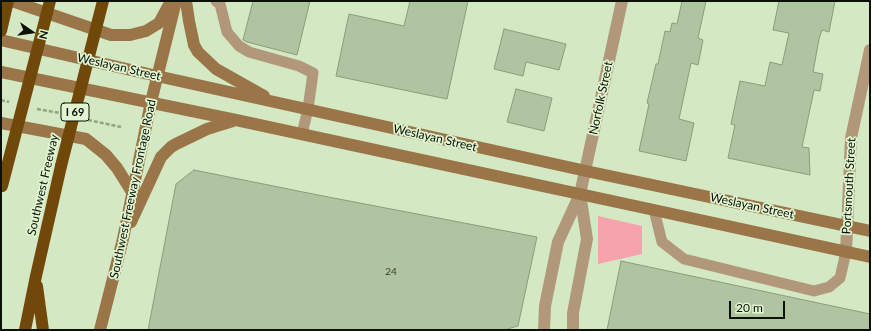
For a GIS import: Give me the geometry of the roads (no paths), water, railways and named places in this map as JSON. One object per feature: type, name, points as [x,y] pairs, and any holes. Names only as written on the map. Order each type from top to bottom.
[{"type":"highway","points":[[1,30],[8,1]]},
{"type":"highway","points":[[2,189],[50,1]]},
{"type":"highway","name":"Southwest Freeway","points":[[25,330],[63,158],[103,1]]},
{"type":"highway","points":[[36,276],[43,330]]},
{"type":"main road","points":[[12,1],[111,35],[130,35],[146,31],[159,23],[171,1]]},
{"type":"main road","name":"Southwest Freeway Frontage Road","points":[[100,330],[123,240],[151,102],[176,1]]},
{"type":"main road","points":[[186,1],[192,39],[198,52],[216,69],[275,102]]},
{"type":"main road","name":"Weslayan Street","points":[[1,40],[586,171],[870,231]]},
{"type":"main road","name":"Weslayan Street","points":[[1,72],[302,134],[870,258]]},
{"type":"main road","points":[[123,240],[161,157],[176,144],[207,129],[236,120]]},
{"type":"main road","points":[[1,123],[86,139],[106,155],[117,168],[132,192]]},
{"type":"street","name":"Norfolk Street","points":[[544,330],[545,306],[558,242],[580,194],[622,1]]},
{"type":"street","name":"Portsmouth Street","points":[[846,252],[851,138],[870,50]]},
{"type":"street","name":"Norfolk Street","points":[[573,330],[573,314],[587,239],[580,194]]},
{"type":"lane","points":[[219,2],[227,32],[239,46],[249,52],[299,66],[313,73],[308,109],[302,134]]},
{"type":"lane","points":[[654,210],[662,242],[684,259],[814,292],[829,287],[840,278],[846,252]]}]
